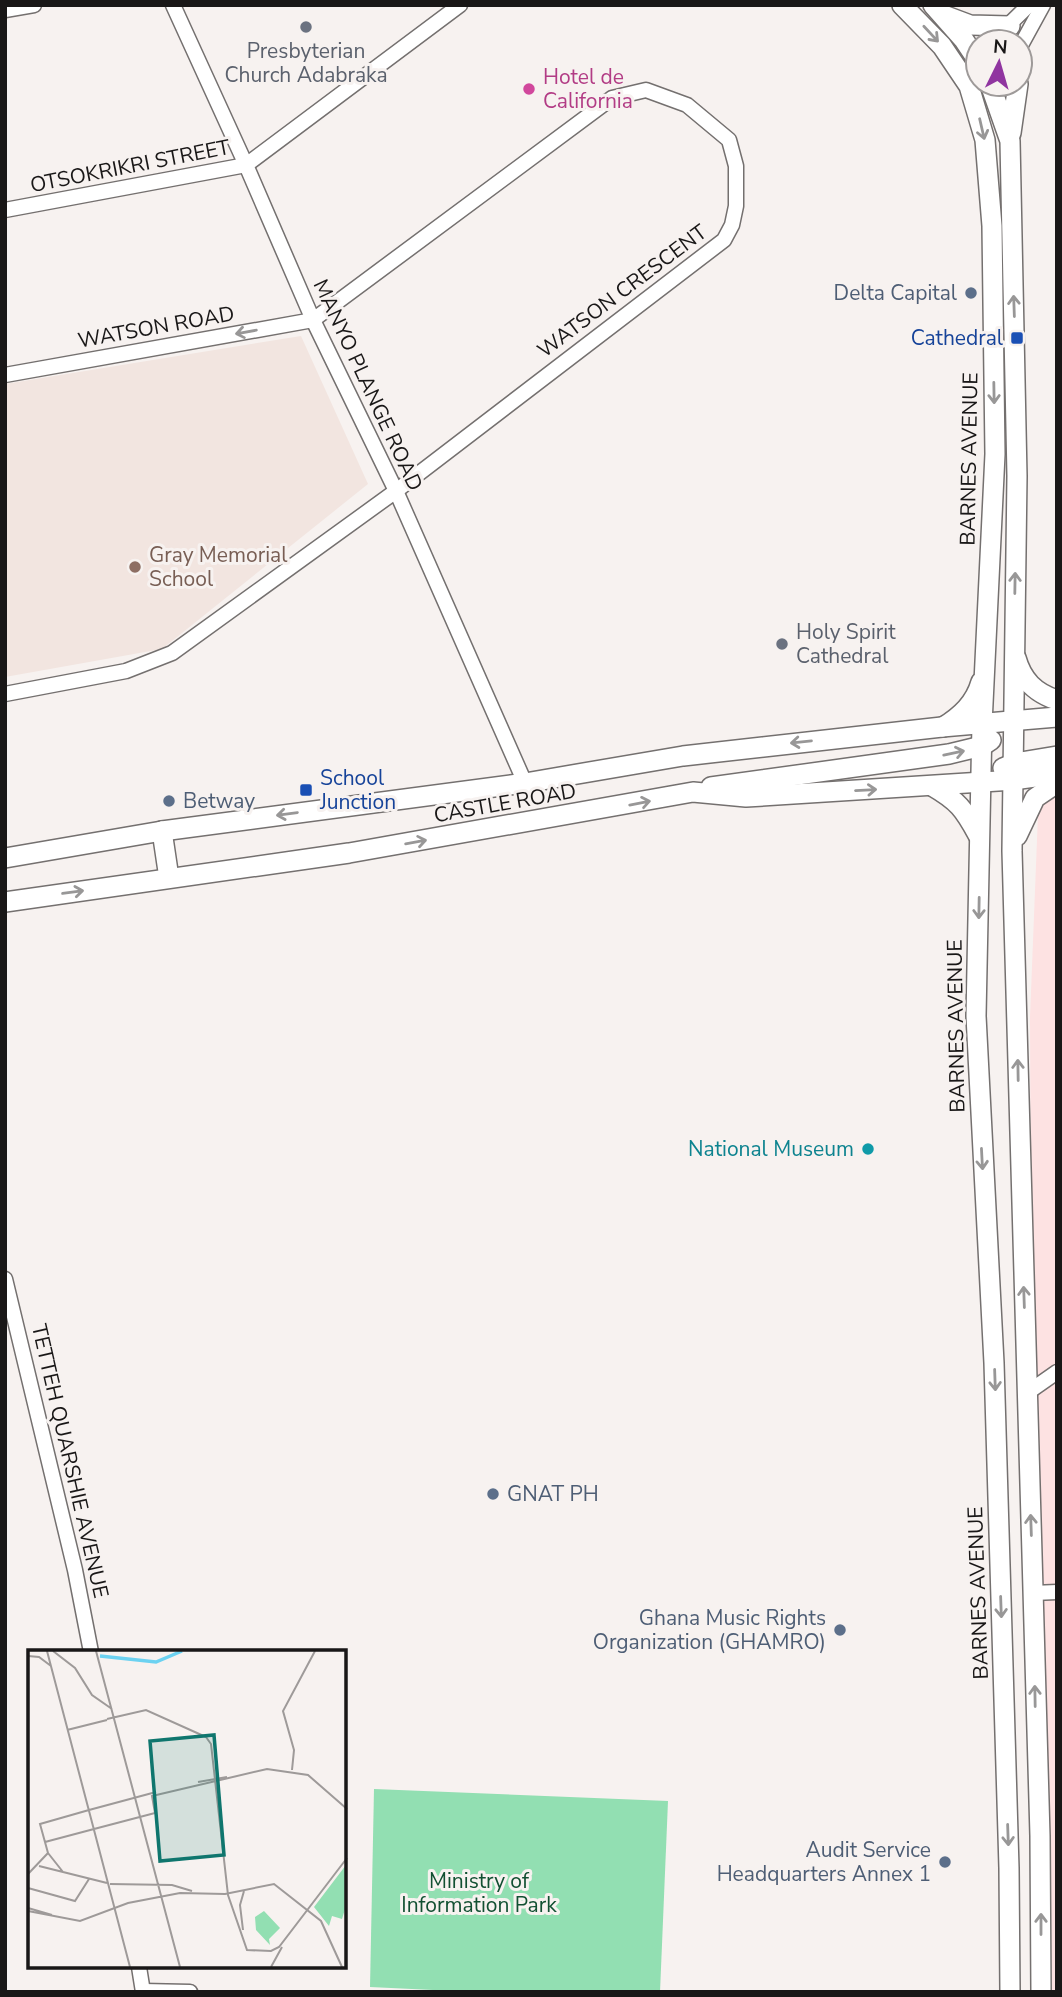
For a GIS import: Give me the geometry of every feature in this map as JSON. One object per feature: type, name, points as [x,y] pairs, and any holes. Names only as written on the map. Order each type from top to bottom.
[{"type":"main road","points":[[902,5],[942,46],[964,58]]},
{"type":"main road","points":[[937,10],[970,25],[1010,26]]},
{"type":"main road","name":"BARNES AVENUE","points":[[937,10],[964,51]]},
{"type":"main road","name":"BARNES AVENUE","points":[[977,98],[985,140],[992,226],[995,454],[986,664],[986,737],[981,781],[977,1075],[994,1363],[1009,1868],[1010,1992]]},
{"type":"main road","points":[[995,98],[1010,141]]},
{"type":"main road","points":[[1016,98],[1010,141],[1017,476],[1012,851],[1040,1836],[1041,1992]]},
{"type":"main road","points":[[1014,651],[1020,671],[1028,683],[1041,694],[1057,700]]},
{"type":"main road","points":[[942,727],[959,717],[970,705],[979,691],[986,664]]},
{"type":"main road","name":"CASTLE ROAD","points":[[5,858],[162,831],[525,783],[682,756],[942,727],[986,737],[1014,722],[1057,718]]},
{"type":"main road","points":[[694,792],[729,783],[912,760],[986,737],[1011,770]]},
{"type":"main road","points":[[1011,770],[1057,756]]},
{"type":"main road","name":"CASTLE ROAD","points":[[5,902],[349,853],[694,792],[746,797],[932,786],[981,781],[1011,770],[1057,774]]},
{"type":"main road","points":[[1012,851],[1023,820],[1035,798],[1057,783]]},
{"type":"main road","points":[[932,786],[953,798],[964,809],[980,839]]},
{"type":"main road","points":[[162,831],[169,878]]},
{"type":"street","points":[[5,10],[34,5]]},
{"type":"street","name":"MANYO PLANGE ROAD","points":[[173,5],[313,320],[396,491],[525,783]]},
{"type":"street","name":"OTSOKRIKRI STREET","points":[[5,210],[246,166],[460,5]]},
{"type":"street","points":[[1008,28],[1029,5]]},
{"type":"street","points":[[1030,28],[1043,5]]},
{"type":"street","name":"WATSON CRESCENT","points":[[5,694],[126,671],[172,653],[396,491],[724,240],[732,225],[736,206],[736,166],[729,140],[687,105],[646,90],[612,98],[313,320]]},
{"type":"street","name":"WATSON ROAD","points":[[5,375],[313,320]]},
{"type":"street","name":"TETTEH QUARSHIE AVENUE","points":[[5,1279],[75,1570],[91,1650]]},
{"type":"street","points":[[1027,1393],[1057,1372]]},
{"type":"street","points":[[1033,1593],[1057,1592]]},
{"type":"street","points":[[139,1969],[143,1991],[190,1992]]},
{"type":"shaded area","name":"Gray Memorial School","points":[[301,336],[368,484],[162,649],[5,677],[5,384]]},
{"type":"shaded area","points":[[1057,785],[1057,1992],[1048,1992],[1031,1287],[1030,1017],[1039,789]]},
{"type":"green space","name":"Ministry of Information Park","points":[[374,1789],[668,1801],[660,1992],[475,1992],[370,1987]]},
{"type":"place","name":"Presbyterian Church Adabraka","points":[[306,27]]},
{"type":"place","name":"Hotel de California","points":[[529,89]]},
{"type":"place","name":"Delta Capital","points":[[971,293]]},
{"type":"place","name":"Cathedral","points":[[1017,338]]},
{"type":"place","name":"Gray Memorial School","points":[[135,567]]},
{"type":"place","name":"Holy Spirit Cathedral","points":[[782,644]]},
{"type":"place","name":"School Junction","points":[[306,790]]},
{"type":"place","name":"Betway","points":[[169,801]]},
{"type":"place","name":"National Museum","points":[[868,1149]]},
{"type":"place","name":"GNAT PH","points":[[493,1494]]},
{"type":"place","name":"Ghana Music Rights Organization (GHAMRO)","points":[[840,1630]]},
{"type":"place","name":"Audit Service Headquarters Annex 1","points":[[945,1862]]}]
